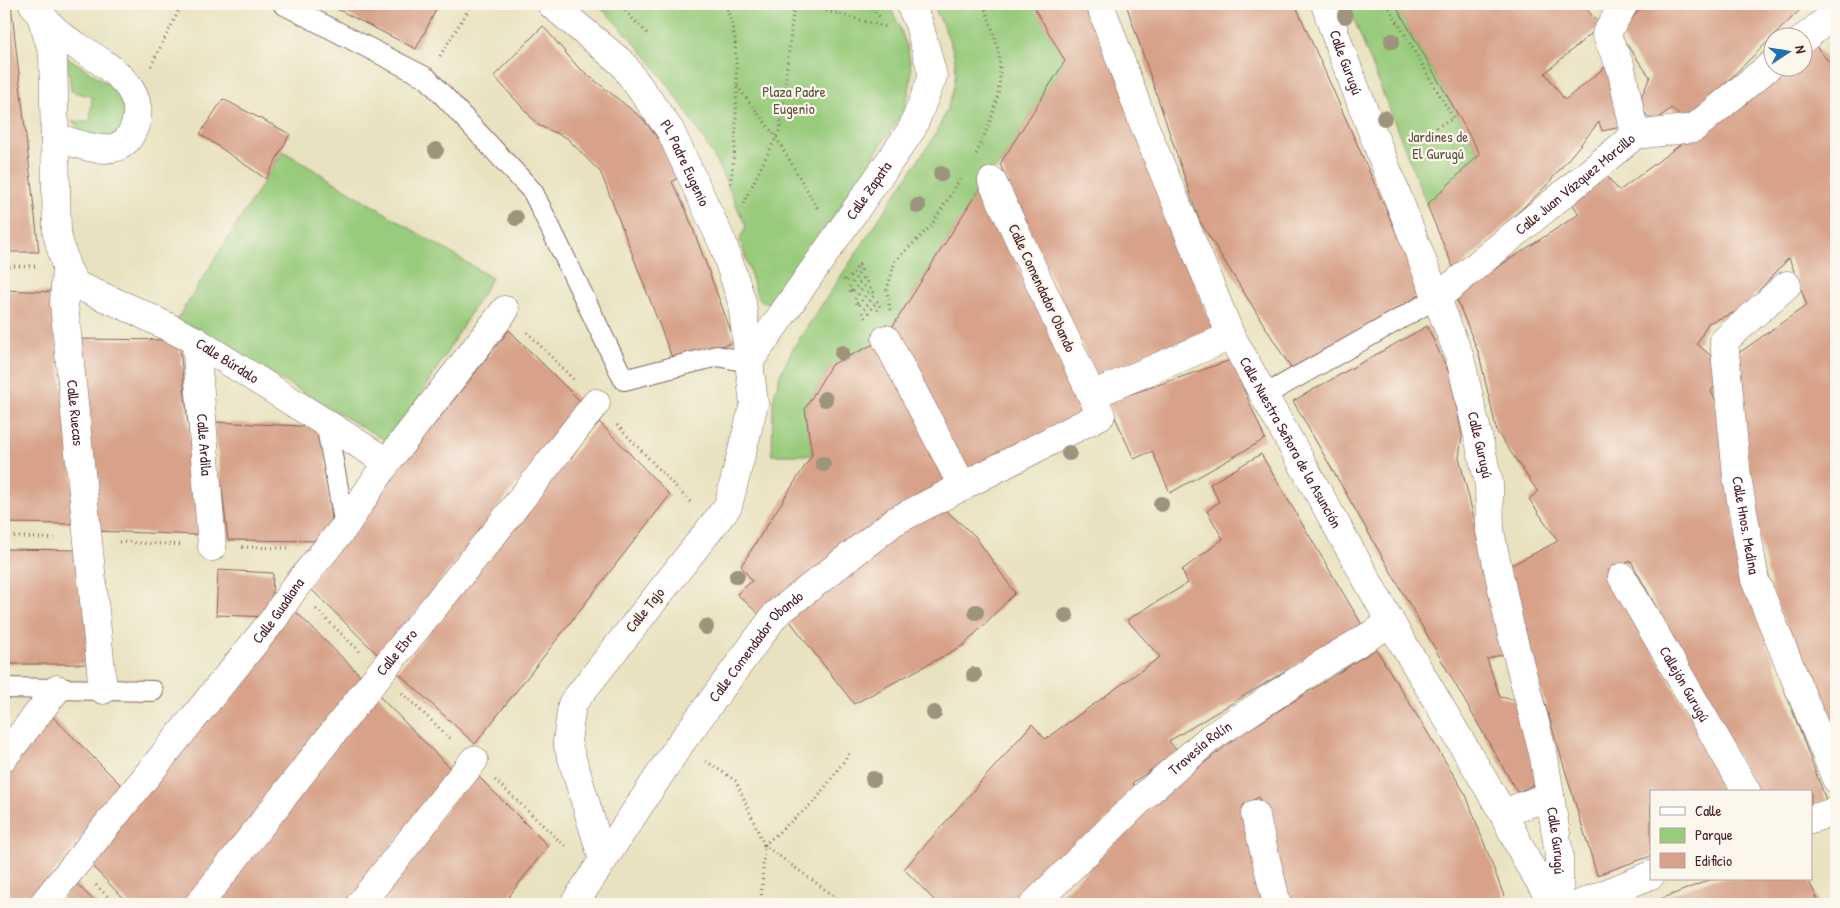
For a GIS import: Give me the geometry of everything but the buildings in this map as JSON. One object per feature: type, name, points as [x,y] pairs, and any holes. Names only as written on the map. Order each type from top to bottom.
[{"type":"street","name":"Pl. Padre Eugenio","points":[[551,4],[622,63],[664,122],[723,244],[742,302],[749,362]]},
{"type":"street","name":"Calle Zapata","points":[[749,362],[912,130],[932,76],[919,24],[910,4]]},
{"type":"street","name":"Calle Nuestra Señora de la Asunción","points":[[1100,4],[1144,125],[1230,336],[1391,624],[1503,813]]},
{"type":"street","name":"Calle Gurugú","points":[[1325,4],[1341,51],[1463,368],[1489,484],[1490,531],[1510,627],[1544,757],[1559,854],[1559,904]]},
{"type":"street","points":[[1624,4],[1606,34],[1621,68],[1636,135]]},
{"type":"street","name":"Calle Ruecas","points":[[37,10],[61,36],[109,66],[127,83],[138,105],[137,122],[129,138],[115,147],[98,150],[55,137]]},
{"type":"street","name":"Calle Ruecas","points":[[37,10],[53,54],[57,234],[66,267],[64,304],[103,690]]},
{"type":"street","points":[[1812,32],[1823,23]]},
{"type":"street","name":"Calle Juan Vázquez Morcillo","points":[[1437,298],[1636,135],[1694,128],[1762,72]]},
{"type":"street","name":"Calle Comendador Obando","points":[[574,904],[680,744],[776,614],[895,521],[1101,415],[992,181]]},
{"type":"street","name":"Calle Búrdalo","points":[[66,267],[76,285],[136,311],[196,341],[387,462]]},
{"type":"street","name":"Calle Hnos. Medina","points":[[1787,285],[1724,342],[1736,477],[1754,580],[1836,779]]},
{"type":"street","name":"Calle Guadiana","points":[[43,904],[273,620],[295,587],[345,526],[387,462],[505,310]]},
{"type":"street","points":[[1092,395],[1230,336]]},
{"type":"street","points":[[886,339],[963,487]]},
{"type":"street","name":"Calle Ardila","points":[[196,341],[212,547]]},
{"type":"street","name":"Calle Tajo","points":[[598,866],[567,742],[572,704],[728,506],[754,404],[749,362]]},
{"type":"street","name":"Calle Ebro","points":[[199,904],[380,673],[496,531],[596,403]]},
{"type":"street","name":"Callejón Gurugú","points":[[1622,577],[1746,790]]},
{"type":"street","name":"Travesía Rolín","points":[[1034,904],[1145,795],[1210,738],[1324,663],[1391,624]]},
{"type":"street","points":[[4,757],[57,689]]},
{"type":"street","points":[[360,904],[474,760]]},
{"type":"street","points":[[1503,813],[1550,796]]},
{"type":"street","points":[[1812,819],[1836,811]]},
{"type":"street","name":"Calle Gurugú","points":[[1503,813],[1528,863],[1554,904]]},
{"type":"street","points":[[1255,814],[1277,904]]},
{"type":"street","points":[[1580,904],[1650,875]]},
{"type":"lane","points":[[283,4],[427,78],[533,192],[624,380],[717,356],[749,362]]},
{"type":"lane","points":[[1263,396],[1437,298]]},
{"type":"lane","points":[[326,423],[345,526]]},
{"type":"lane","points":[[4,688],[153,691]]},
{"type":"path","points":[[148,72],[182,4]]},
{"type":"path","points":[[427,78],[472,4]]},
{"type":"path","points":[[618,4],[648,34]]},
{"type":"path","points":[[726,4],[735,39],[737,86],[735,149],[729,197]]},
{"type":"path","points":[[723,244],[780,129],[794,4]]},
{"type":"path","points":[[802,4],[889,28]]},
{"type":"path","points":[[974,159],[992,120],[1000,89],[1001,60],[996,33],[984,4]]},
{"type":"path","points":[[1382,158],[1452,118],[1387,4]]},
{"type":"path","points":[[886,339],[892,324],[887,290],[896,261],[930,226],[964,174]]},
{"type":"path","points":[[4,536],[212,547],[327,549]]},
{"type":"path","points":[[295,587],[380,673],[474,760],[598,866]]},
{"type":"path","points":[[680,744],[736,781],[764,845],[761,904]]},
{"type":"path","points":[[764,845],[816,800],[851,751]]},
{"type":"path","points":[[764,845],[845,904]]},
{"type":"green space","name":"Plaza Padre Eugenio","points":[[596,4],[889,4],[902,32],[911,71],[910,84],[902,114],[776,302],[764,303],[757,296],[740,239],[746,226],[718,166],[696,127],[658,71],[629,36]]},
{"type":"green space","points":[[933,4],[1046,4],[1036,9],[1065,61],[1000,164],[981,186],[893,326],[892,335],[831,365],[805,409],[812,455],[772,455],[773,400],[780,375],[793,348],[935,135],[948,107],[954,86],[954,55]]},
{"type":"green space","name":"Jardines de El Gurugú","points":[[1348,4],[1395,4],[1480,154],[1427,205]]},
{"type":"green space","points":[[67,57],[116,89],[125,111],[123,131],[112,140],[87,137],[72,121],[90,122],[92,97],[71,91]]},
{"type":"green space","points":[[283,151],[492,278],[391,444],[177,319]]}]
